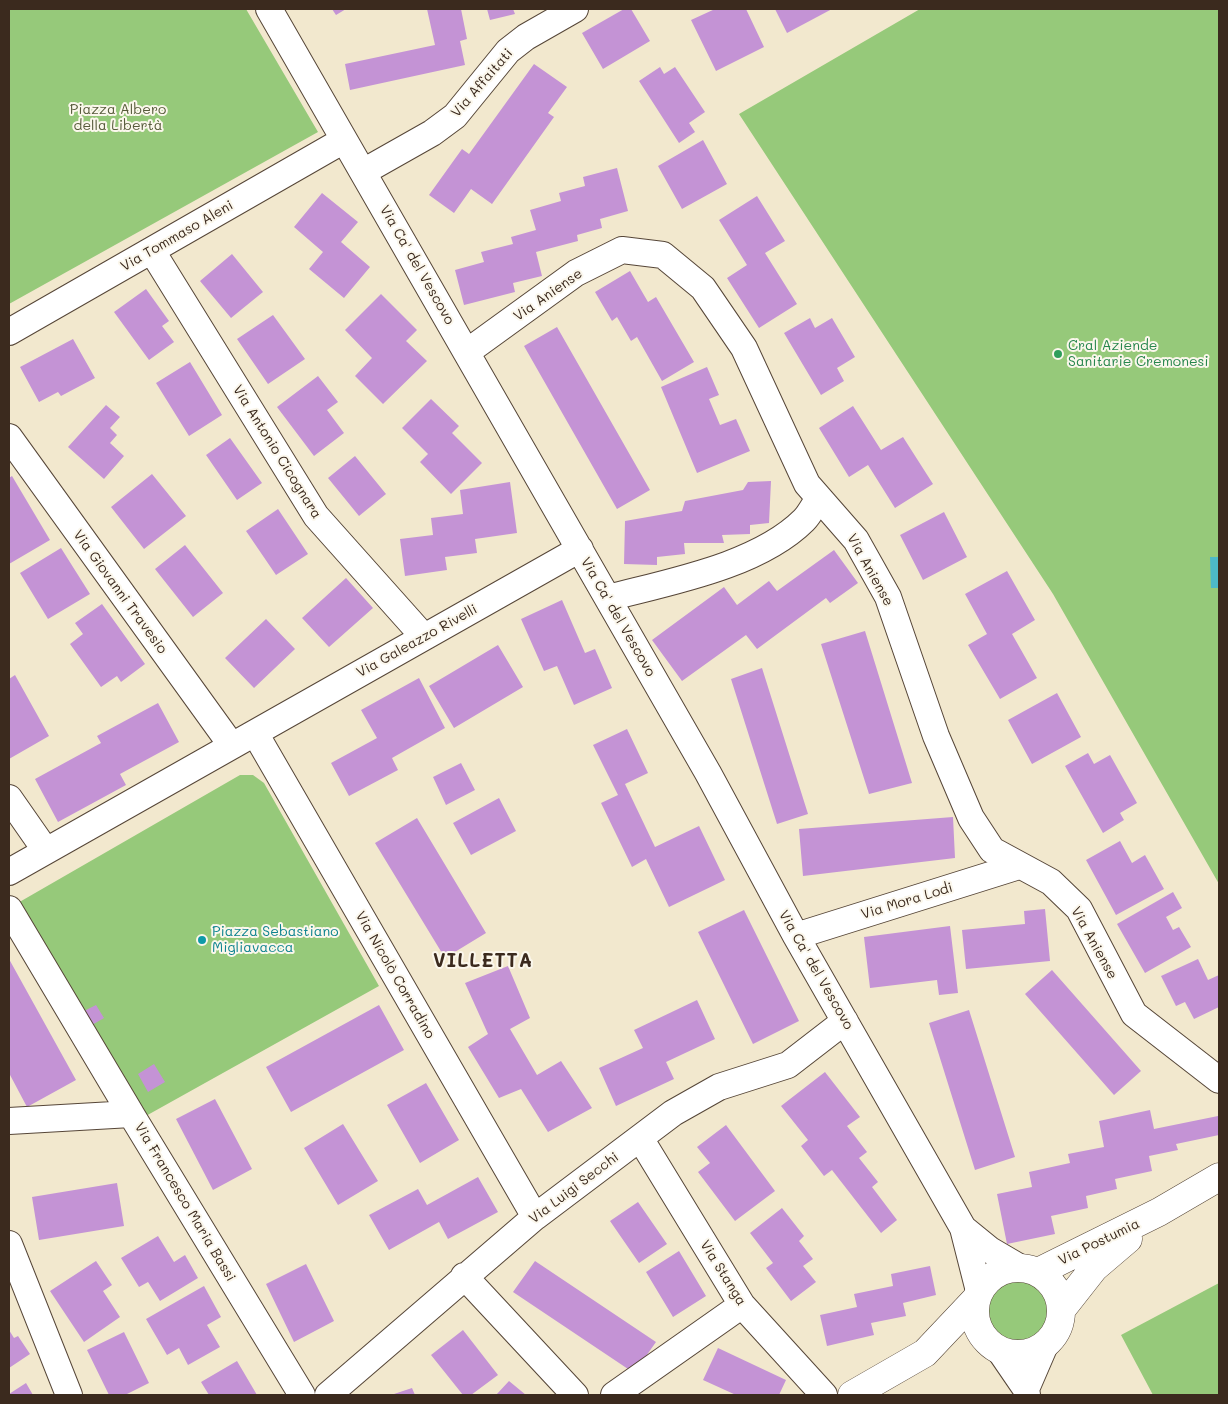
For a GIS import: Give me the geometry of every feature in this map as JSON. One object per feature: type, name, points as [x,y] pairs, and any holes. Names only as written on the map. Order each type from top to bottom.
[{"type":"street","name":"Via Ca' del Vescovo","points":[[268,9],[708,773],[796,936],[963,1228],[977,1295]]},
{"type":"street","name":"Via Affaitati","points":[[363,172],[432,133],[455,116],[508,50],[575,9]]},
{"type":"street","name":"Via Tommaso Aleni","points":[[9,332],[344,140]]},
{"type":"street","name":"Via Aniense","points":[[466,352],[576,273],[622,250],[663,255],[703,288],[744,348],[807,484],[856,540],[888,597],[936,736],[971,818],[992,850],[1051,882],[1078,908],[1134,1014],[1219,1080]]},
{"type":"street","name":"Via Antonio Cicognara","points":[[152,251],[316,516],[424,637]]},
{"type":"street","name":"Via Giovanni Travesio","points":[[9,437],[232,746]]},
{"type":"street","points":[[608,598],[706,573],[769,546],[804,520],[819,498]]},
{"type":"street","name":"Via Galeazzo Rivelli","points":[[255,733],[580,549]]},
{"type":"street","points":[[9,872],[255,733]]},
{"type":"street","name":"Via Nicolò Corradino","points":[[255,733],[535,1217]]},
{"type":"street","points":[[9,798],[46,851]]},
{"type":"street","name":"Via Mora Lodi","points":[[796,936],[1019,866]]},
{"type":"street","points":[[9,909],[131,1114]]},
{"type":"street","name":"Via Luigi Secchi","points":[[328,1395],[464,1276],[535,1217],[673,1113],[719,1087],[788,1065],[845,1021]]},
{"type":"street","name":"Via Francesco Maria Bassi","points":[[9,1121],[131,1114],[302,1395]]},
{"type":"street","name":"Via Stanga","points":[[640,1138],[742,1306],[824,1395]]},
{"type":"street","name":"Via Postumia","points":[[852,1395],[925,1353],[996,1273],[1028,1270],[1159,1212],[1219,1177]]},
{"type":"street","name":"Via Postumia","points":[[1061,1310],[1094,1268],[1159,1212]]},
{"type":"street","name":"Via Ca' del Vescovo","points":[[963,1228],[990,1250],[1028,1270]]},
{"type":"street","points":[[9,1244],[69,1395]]},
{"type":"street","name":"Via Postumia","points":[[1028,1270],[1055,1288],[1061,1310],[1060,1323],[1054,1335],[1045,1345]]},
{"type":"street","points":[[464,1276],[575,1395]]},
{"type":"street","points":[[977,1295],[974,1311],[976,1323],[1027,1392]]},
{"type":"street","points":[[614,1395],[742,1306]]},
{"type":"street","points":[[925,1353],[961,1344],[1024,1354],[1045,1345]]},
{"type":"street","points":[[1027,1392],[1045,1345]]},
{"type":"green space","name":"Piazza Albero della Libertà","points":[[9,9],[246,9],[318,132],[9,304]]},
{"type":"green space","name":"Cral Aziende Sanitarie Cremonesi","points":[[920,9],[1219,9],[1219,884],[1053,594],[739,114]]},
{"type":"green space","points":[[240,775],[253,775],[264,783],[379,986],[144,1117],[16,904]]},
{"type":"green space","points":[[1012,1280],[1024,1280],[1040,1289],[1047,1299],[1049,1311],[1047,1323],[1040,1333],[1024,1342],[1012,1342],[1001,1337],[992,1328],[987,1317],[987,1305],[992,1294],[1001,1285]]},
{"type":"green space","points":[[1219,1283],[1219,1395],[1153,1395],[1121,1335]]},
{"type":"water","points":[[1210,557],[1219,557],[1219,588],[1211,588]]},
{"type":"building","points":[[332,9],[346,9],[336,15]]},
{"type":"building","points":[[427,9],[461,9],[467,39],[460,41],[465,65],[350,90],[345,64],[435,45]]},
{"type":"building","points":[[487,9],[513,9],[515,14],[490,20]]},
{"type":"building","points":[[624,9],[631,9],[650,41],[603,69],[582,33]]},
{"type":"building","points":[[715,9],[746,9],[764,47],[716,71],[691,20]]},
{"type":"building","points":[[775,9],[832,9],[787,33]]},
{"type":"building","points":[[534,64],[567,87],[548,113],[554,117],[492,204],[471,189],[454,213],[429,195],[462,149],[469,154]]},
{"type":"building","points":[[660,67],[664,74],[675,67],[705,112],[689,123],[695,132],[679,143],[639,81]]},
{"type":"building","points":[[703,140],[727,184],[682,209],[658,166]]},
{"type":"building","points":[[617,168],[628,211],[600,219],[602,228],[577,235],[578,241],[536,252],[542,276],[513,283],[515,292],[464,305],[455,270],[484,262],[481,252],[513,244],[511,237],[536,230],[530,210],[561,201],[559,193],[585,186],[583,177]]},
{"type":"building","points":[[322,193],[358,222],[341,242],[370,267],[344,298],[309,269],[323,252],[294,227]]},
{"type":"building","points":[[757,196],[785,241],[765,253],[797,304],[759,328],[727,278],[747,265],[719,220]]},
{"type":"building","points":[[232,254],[263,292],[231,318],[200,281]]},
{"type":"building","points":[[630,271],[648,302],[656,297],[694,362],[662,381],[637,337],[631,341],[617,317],[612,321],[595,292]]},
{"type":"building","points":[[146,289],[169,321],[162,326],[174,342],[149,360],[114,312]]},
{"type":"building","points":[[381,294],[417,330],[406,341],[427,361],[383,404],[355,376],[372,358],[345,330]]},
{"type":"building","points":[[273,315],[305,359],[268,384],[237,339]]},
{"type":"building","points":[[810,318],[815,328],[832,318],[855,357],[837,368],[844,381],[821,395],[784,333]]},
{"type":"building","points":[[557,327],[650,490],[617,509],[524,346]]},
{"type":"building","points":[[73,339],[95,378],[61,396],[58,392],[39,402],[20,367]]},
{"type":"building","points":[[190,362],[222,415],[189,436],[156,383]]},
{"type":"building","points":[[707,367],[719,395],[709,399],[720,425],[736,419],[750,451],[697,473],[661,387]]},
{"type":"building","points":[[318,376],[338,402],[327,410],[344,433],[314,456],[277,407]]},
{"type":"building","points":[[431,399],[459,426],[452,433],[482,463],[451,494],[420,462],[428,454],[402,428]]},
{"type":"building","points":[[106,405],[120,417],[110,428],[117,435],[110,443],[124,456],[104,479],[68,447]]},
{"type":"building","points":[[853,406],[881,450],[903,437],[933,484],[895,508],[868,465],[849,477],[819,428]]},
{"type":"building","points":[[230,438],[262,483],[237,500],[206,455]]},
{"type":"building","points":[[355,456],[386,494],[359,516],[328,478]]},
{"type":"building","points":[[152,474],[186,516],[144,549],[111,507]]},
{"type":"building","points":[[12,476],[50,540],[9,564],[9,478]]},
{"type":"building","points":[[771,481],[769,523],[750,525],[750,534],[722,535],[724,543],[684,543],[685,554],[657,557],[657,565],[624,564],[625,521],[682,511],[685,501],[743,490],[748,482]]},
{"type":"building","points":[[510,482],[517,533],[475,539],[477,553],[445,557],[447,570],[405,576],[400,539],[433,535],[431,518],[463,514],[460,490]]},
{"type":"building","points":[[278,509],[308,554],[276,575],[246,531]]},
{"type":"building","points":[[944,512],[967,557],[923,580],[900,535]]},
{"type":"building","points":[[185,545],[223,593],[193,617],[155,569]]},
{"type":"building","points":[[61,548],[90,594],[48,619],[20,573]]},
{"type":"building","points":[[834,550],[858,583],[830,603],[826,598],[757,649],[746,635],[682,681],[652,640],[724,587],[737,605],[769,581],[777,591]]},
{"type":"building","points":[[1007,571],[1035,620],[1012,634],[1037,678],[1000,699],[968,645],[987,634],[965,594]]},
{"type":"building","points":[[346,578],[373,608],[329,647],[302,618]]},
{"type":"building","points":[[562,600],[585,653],[595,649],[612,688],[574,705],[557,666],[544,671],[521,619]]},
{"type":"building","points":[[102,604],[145,664],[121,682],[117,676],[101,687],[70,644],[83,634],[75,623]]},
{"type":"building","points":[[266,619],[295,649],[254,688],[225,658]]},
{"type":"building","points":[[865,631],[912,783],[869,794],[821,644]]},
{"type":"building","points":[[498,645],[523,687],[454,728],[429,686]]},
{"type":"building","points":[[762,668],[808,814],[777,824],[731,679]]},
{"type":"building","points":[[15,675],[49,736],[9,759],[9,679]]},
{"type":"building","points":[[419,678],[445,728],[392,758],[398,770],[349,796],[331,763],[377,738],[361,710]]},
{"type":"building","points":[[1057,693],[1081,737],[1032,764],[1008,720]]},
{"type":"building","points":[[158,703],[179,742],[120,774],[126,785],[58,822],[35,779],[101,743],[97,736]]},
{"type":"building","points":[[627,729],[648,773],[625,784],[655,847],[699,826],[725,880],[669,907],[646,859],[632,867],[601,803],[618,795],[593,745]]},
{"type":"building","points":[[1088,753],[1094,764],[1110,755],[1137,803],[1120,813],[1124,820],[1103,833],[1065,766]]},
{"type":"building","points":[[461,763],[475,790],[446,805],[433,777]]},
{"type":"building","points":[[499,798],[516,831],[471,855],[453,823]]},
{"type":"building","points":[[953,817],[955,858],[803,876],[799,829]]},
{"type":"building","points":[[417,818],[486,933],[445,958],[375,843]]},
{"type":"building","points":[[1120,841],[1132,863],[1145,855],[1164,889],[1116,915],[1086,860]]},
{"type":"building","points":[[1173,892],[1182,908],[1166,917],[1173,930],[1179,927],[1191,947],[1145,973],[1117,924]]},
{"type":"building","points":[[1045,909],[1050,961],[966,969],[962,930],[1025,924],[1024,911]]},
{"type":"building","points":[[744,910],[799,1021],[753,1044],[698,932]]},
{"type":"building","points":[[950,926],[958,993],[939,995],[937,980],[870,988],[864,937]]},
{"type":"building","points":[[9,959],[76,1080],[27,1107],[9,1073]]},
{"type":"building","points":[[1198,959],[1208,980],[1219,975],[1219,1007],[1194,1019],[1185,1002],[1176,1006],[1161,976]]},
{"type":"building","points":[[508,966],[530,1018],[510,1029],[537,1075],[561,1061],[592,1108],[548,1132],[521,1089],[499,1098],[468,1047],[488,1034],[465,983]]},
{"type":"building","points":[[1052,970],[1141,1071],[1114,1095],[1025,994]]},
{"type":"building","points":[[697,1000],[715,1039],[666,1062],[674,1079],[616,1106],[599,1068],[643,1048],[634,1030]]},
{"type":"building","points":[[96,1005],[104,1018],[92,1025],[84,1011]]},
{"type":"building","points":[[379,1005],[404,1050],[291,1112],[266,1067]]},
{"type":"building","points":[[969,1010],[1015,1157],[975,1170],[929,1023]]},
{"type":"building","points":[[154,1064],[165,1082],[148,1092],[138,1074]]},
{"type":"building","points":[[825,1072],[860,1117],[847,1126],[867,1152],[859,1158],[878,1182],[872,1187],[897,1220],[881,1233],[832,1170],[824,1176],[801,1146],[808,1140],[781,1106]]},
{"type":"building","points":[[426,1083],[459,1140],[420,1163],[387,1105]]},
{"type":"building","points":[[215,1099],[252,1169],[213,1190],[176,1119]]},
{"type":"building","points":[[1150,1110],[1154,1129],[1218,1116],[1219,1135],[1176,1144],[1178,1150],[1149,1156],[1152,1171],[1115,1179],[1117,1189],[1086,1196],[1088,1208],[1051,1216],[1055,1234],[1007,1244],[997,1194],[1032,1187],[1029,1172],[1070,1163],[1068,1154],[1104,1147],[1099,1121]]},
{"type":"building","points":[[343,1124],[378,1181],[338,1205],[304,1148]]},
{"type":"building","points":[[726,1125],[775,1191],[735,1221],[698,1172],[710,1163],[697,1147]]},
{"type":"building","points":[[478,1177],[498,1212],[448,1239],[439,1222],[389,1250],[369,1215],[418,1189],[427,1205]]},
{"type":"building","points":[[117,1183],[124,1226],[39,1240],[32,1197]]},
{"type":"building","points":[[638,1202],[667,1244],[639,1263],[610,1221]]},
{"type":"building","points":[[782,1208],[804,1236],[799,1241],[813,1259],[803,1266],[816,1282],[791,1301],[766,1268],[773,1263],[750,1233]]},
{"type":"building","points":[[158,1236],[174,1262],[185,1255],[198,1278],[160,1301],[148,1282],[139,1287],[121,1258]]},
{"type":"building","points":[[679,1251],[706,1296],[673,1317],[646,1272]]},
{"type":"building","points":[[96,1261],[112,1285],[103,1291],[120,1317],[84,1342],[50,1291]]},
{"type":"building","points":[[535,1261],[656,1342],[634,1373],[513,1292]]},
{"type":"building","points":[[306,1264],[334,1321],[294,1342],[266,1284]]},
{"type":"building","points":[[930,1266],[936,1295],[903,1303],[906,1316],[871,1323],[874,1335],[827,1346],[820,1315],[857,1307],[854,1294],[893,1286],[891,1274]]},
{"type":"building","points":[[204,1286],[221,1317],[207,1325],[220,1347],[188,1365],[179,1348],[167,1355],[146,1319]]},
{"type":"building","points":[[9,1330],[14,1338],[18,1336],[30,1354],[9,1368]]},
{"type":"building","points":[[463,1330],[498,1375],[471,1395],[463,1395],[431,1355]]},
{"type":"building","points":[[124,1332],[149,1383],[125,1395],[109,1395],[87,1350]]},
{"type":"building","points":[[718,1348],[786,1380],[779,1395],[736,1395],[703,1380]]},
{"type":"building","points":[[237,1361],[257,1395],[209,1395],[201,1382]]},
{"type":"building","points":[[509,1381],[526,1395],[496,1395]]},
{"type":"building","points":[[26,1383],[33,1395],[9,1395],[9,1394]]},
{"type":"building","points":[[412,1388],[415,1395],[391,1395]]},
{"type":"place","name":"Cral Aziende Sanitarie Cremonesi","points":[[1058,354]]},
{"type":"place","name":"Piazza Sebastiano Migliavacca","points":[[202,940]]},
{"type":"district","name":"VILLETTA","points":[[483,961]]}]
